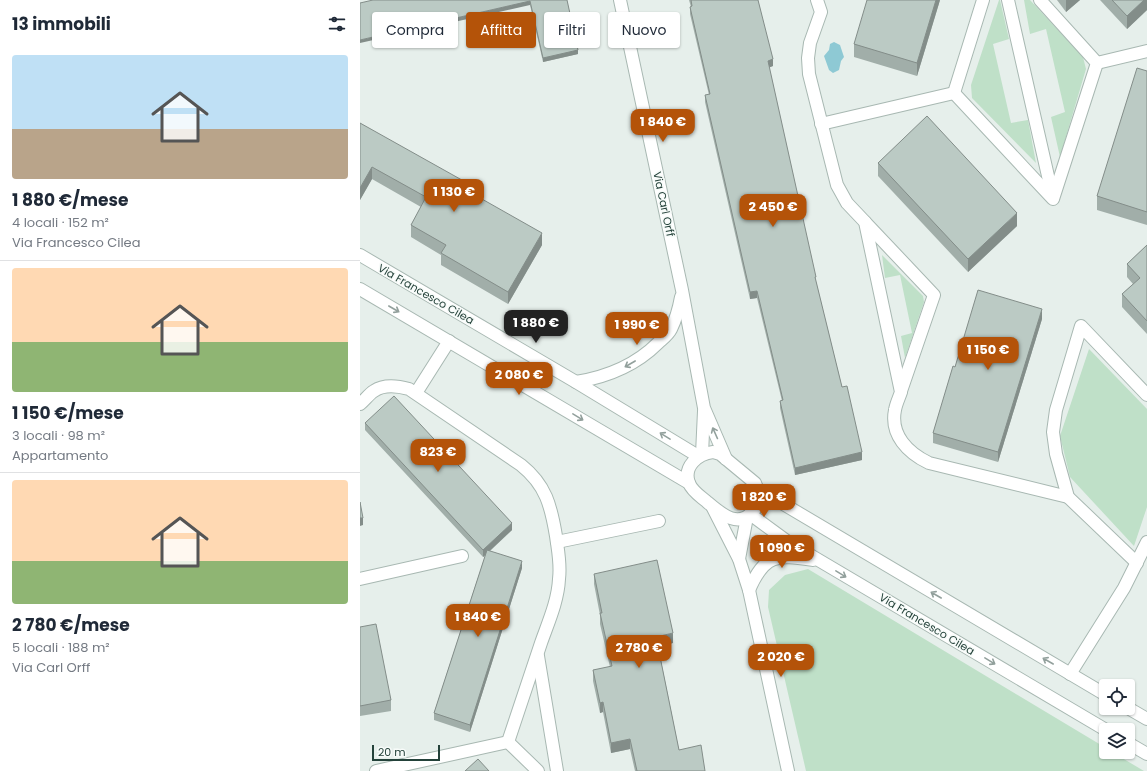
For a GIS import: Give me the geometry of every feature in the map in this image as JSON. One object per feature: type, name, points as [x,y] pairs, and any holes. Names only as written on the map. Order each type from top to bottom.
[{"type":"street","name":"Via Carl Orff","points":[[620,0],[682,290],[704,408],[726,459]]},
{"type":"street","points":[[817,0],[820,12]]},
{"type":"street","points":[[824,0],[810,43],[808,58],[809,74],[835,178],[840,192],[847,203],[934,295],[895,409],[894,418],[901,440],[907,449],[921,459],[938,466],[1068,496]]},
{"type":"street","points":[[954,93],[983,0]]},
{"type":"street","points":[[1008,0],[1053,199]]},
{"type":"street","points":[[1040,0],[1097,63]]},
{"type":"street","points":[[1097,63],[1147,52]]},
{"type":"street","points":[[1053,199],[1097,63]]},
{"type":"street","points":[[822,124],[954,93]]},
{"type":"street","points":[[954,93],[1053,199]]},
{"type":"street","points":[[865,222],[900,392]]},
{"type":"street","name":"Via Francesco Cilea","points":[[360,255],[700,455],[713,452],[720,454],[751,479],[758,489],[1099,691]]},
{"type":"street","points":[[360,289],[689,483]]},
{"type":"street","points":[[576,382],[598,378],[618,371],[640,358],[656,346],[670,331],[678,313],[682,290]]},
{"type":"street","points":[[1137,563],[1068,496],[1056,454],[1053,432],[1056,410],[1081,326],[1147,395]]},
{"type":"street","points":[[416,393],[449,341]]},
{"type":"street","points":[[360,404],[374,390],[380,388],[400,386],[409,389],[521,464],[535,477],[546,496],[550,506],[557,542],[560,566],[559,580],[553,609],[508,742]]},
{"type":"street","name":"Via Carl Orff","points":[[700,455],[704,408]]},
{"type":"street","points":[[700,455],[693,461],[689,468],[689,483],[692,489],[713,508],[729,519],[741,519],[749,516]]},
{"type":"street","points":[[739,559],[749,516],[756,508],[758,502],[758,489]]},
{"type":"street","points":[[713,508],[739,559],[749,590],[788,771]]},
{"type":"street","name":"Via Francesco Cilea","points":[[749,516],[788,542],[1099,726]]},
{"type":"street","points":[[557,542],[659,521]]},
{"type":"street","points":[[1070,674],[1124,588],[1147,542]]},
{"type":"street","points":[[360,579],[462,556]]},
{"type":"street","points":[[749,590],[760,569],[773,559],[785,556],[819,560]]},
{"type":"street","points":[[538,655],[557,771]]},
{"type":"street","points":[[1135,712],[1147,719]]},
{"type":"street","points":[[376,771],[508,742]]},
{"type":"street","points":[[508,742],[538,771]]},
{"type":"street","points":[[1135,747],[1147,754]]},
{"type":"green space","points":[[999,0],[1009,39],[993,44],[1011,123],[1028,120],[1036,163],[972,98],[971,85]]},
{"type":"green space","points":[[1024,0],[1030,0],[1083,57],[1086,69],[1060,157],[1051,117],[1065,112],[1046,29],[1030,34]]},
{"type":"green space","points":[[882,255],[923,296],[924,302],[905,358],[901,336],[912,333],[900,275],[885,278]]},
{"type":"green space","points":[[1089,349],[1147,409],[1147,507],[1134,546],[1070,477],[1060,436]]},
{"type":"green space","points":[[808,569],[1099,744],[1099,759],[1124,759],[1144,771],[806,771],[768,607],[769,590],[785,575]]},
{"type":"water","points":[[834,42],[840,45],[844,57],[841,61],[839,70],[833,73],[829,70],[824,56],[829,50],[830,44]]},
{"type":"building","points":[[373,0],[567,0],[570,12],[544,12],[544,48],[578,48],[578,50],[543,58],[536,27],[536,12],[533,12],[530,1],[482,12],[466,12],[466,16],[458,18],[458,12],[372,12],[372,37],[360,40],[360,3]]},
{"type":"building","points":[[691,0],[758,0],[773,59],[768,61],[815,277],[842,387],[847,386],[862,452],[795,468],[780,401],[783,400],[757,291],[750,292],[705,95],[710,94],[690,7],[692,6]]},
{"type":"building","points":[[867,0],[936,0],[917,63],[854,44]]},
{"type":"building","points":[[1112,0],[1144,0],[1127,16]]},
{"type":"building","points":[[1137,68],[1147,71],[1147,212],[1097,196]]},
{"type":"building","points":[[927,116],[1017,213],[968,259],[878,163]]},
{"type":"building","points":[[360,123],[469,184],[466,190],[542,233],[508,292],[441,253],[446,245],[411,225],[426,197],[372,167],[360,188]]},
{"type":"building","points":[[1147,245],[1147,321],[1122,294],[1140,278],[1127,264]]},
{"type":"building","points":[[978,290],[1042,309],[998,452],[933,433]]},
{"type":"building","points":[[394,396],[512,523],[483,550],[365,423]]},
{"type":"building","points":[[360,502],[363,518],[360,518]]},
{"type":"building","points":[[487,550],[522,561],[470,725],[434,713]]},
{"type":"building","points":[[657,560],[673,633],[656,637],[679,750],[701,745],[705,771],[637,771],[630,739],[611,743],[603,702],[600,703],[593,670],[612,666],[600,613],[602,613],[594,574]]},
{"type":"building","points":[[376,624],[391,700],[360,706],[360,627]]},
{"type":"building","points":[[478,759],[489,771],[465,771]]}]
